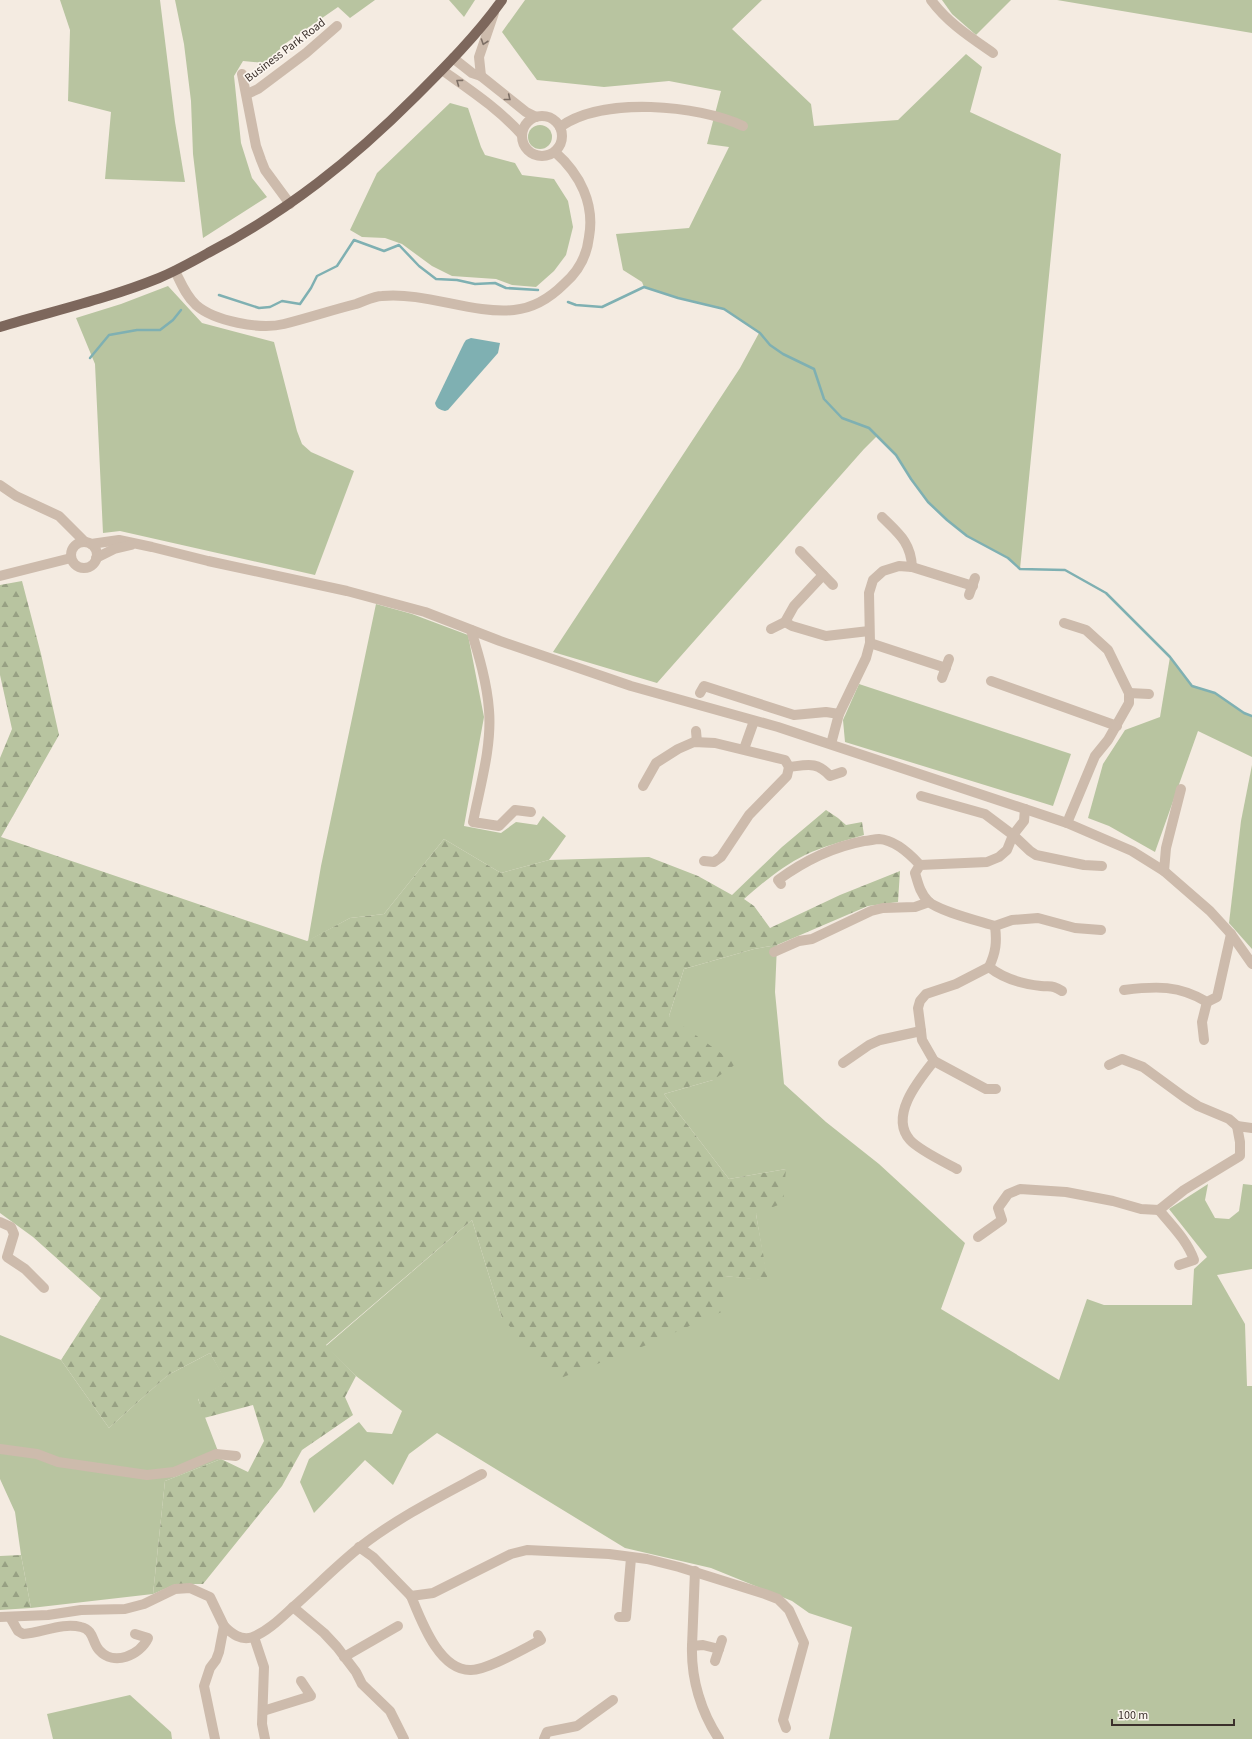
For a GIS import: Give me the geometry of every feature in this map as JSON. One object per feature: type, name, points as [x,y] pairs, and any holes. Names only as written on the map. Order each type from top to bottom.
[{"type":"main road","points":[[0,327],[104,298],[175,271],[231,241],[290,204],[350,158],[384,128],[442,70],[502,0]]},
{"type":"street","points":[[931,0],[946,19],[960,31],[993,53]]},
{"type":"street","points":[[481,76],[479,57],[495,10]]},
{"type":"street","name":"Business Park Road","points":[[247,94],[258,89],[274,77],[337,26]]},
{"type":"street","points":[[442,70],[488,103],[512,123],[522,135],[525,147],[535,156],[548,156],[556,152],[562,140],[560,127],[550,118],[536,117],[526,112],[481,76],[472,73],[453,58]]},
{"type":"street","points":[[242,74],[256,146],[261,160],[265,170],[290,204]]},
{"type":"street","points":[[560,127],[577,118],[596,111],[637,108],[698,112],[730,120],[743,126]]},
{"type":"street","points":[[522,135],[526,124],[536,117]]},
{"type":"street","points":[[175,271],[186,293],[196,305],[218,317],[256,325],[277,326],[380,296],[402,295],[430,298],[497,310],[515,310],[536,304],[555,293],[570,278],[579,266],[588,243],[591,228],[589,201],[585,192],[575,174],[556,152]]},
{"type":"street","points":[[0,485],[16,496],[59,516],[96,550],[96,558],[92,565],[84,568],[76,565],[71,558],[71,552],[74,546],[71,528]]},
{"type":"street","points":[[882,517],[909,546],[912,555],[912,567]]},
{"type":"street","points":[[74,546],[77,544],[119,540],[347,591],[424,612],[631,686],[778,727],[1067,823],[1132,851],[1164,871],[1200,902],[1231,934],[1252,964]]},
{"type":"street","points":[[96,558],[114,548],[137,544]]},
{"type":"street","points":[[800,551],[832,585]]},
{"type":"street","points":[[0,576],[71,558]]},
{"type":"street","points":[[830,744],[839,714],[866,658],[870,643],[869,593],[873,580],[883,571],[899,566],[912,567],[972,586]]},
{"type":"street","points":[[771,629],[785,622],[794,606],[823,575]]},
{"type":"street","points":[[785,622],[792,626],[826,636],[869,631]]},
{"type":"street","points":[[1064,623],[1086,630],[1108,650],[1129,693],[1128,703],[1116,726],[1108,740],[1095,756],[1067,823]]},
{"type":"street","points":[[471,630],[482,667],[489,711],[488,744],[473,822],[499,826],[515,810],[531,812]]},
{"type":"street","points":[[870,643],[947,663],[942,678]]},
{"type":"street","points":[[991,682],[1116,726]]},
{"type":"street","points":[[700,693],[704,686],[794,715],[826,712],[839,714]]},
{"type":"street","points":[[1129,693],[1149,694]]},
{"type":"street","points":[[744,749],[754,721]]},
{"type":"street","points":[[696,731],[697,742]]},
{"type":"street","points":[[643,786],[656,763],[678,749],[697,742],[715,742],[784,760],[789,767],[787,776],[745,821],[721,857],[714,862],[704,862]]},
{"type":"street","points":[[789,767],[811,765],[822,767],[830,776],[842,772]]},
{"type":"street","points":[[1164,871],[1166,848],[1181,789]]},
{"type":"street","points":[[921,796],[985,814],[1036,855],[1084,865],[1102,866]]},
{"type":"street","points":[[781,884],[778,880],[814,857],[847,845],[878,839],[895,845],[920,865],[987,862],[998,857],[1007,850],[1013,835],[1024,821],[1025,809]]},
{"type":"street","points":[[1174,816],[1184,821]]},
{"type":"street","points":[[920,865],[915,873],[920,890],[929,902],[947,911],[994,926],[1012,920],[1038,918],[1075,928],[1102,930]]},
{"type":"street","points":[[774,952],[800,941],[812,939],[871,911],[883,908],[915,907],[929,902]]},
{"type":"street","points":[[994,926],[997,939],[996,950],[989,967],[956,984],[926,994],[920,1001],[918,1008],[922,1040],[934,1061],[986,1089],[996,1089]]},
{"type":"street","points":[[1204,1040],[1202,1022],[1207,1002],[1217,997],[1231,934]]},
{"type":"street","points":[[989,967],[998,974],[1012,980],[1042,986],[1053,986],[1062,991]]},
{"type":"street","points":[[1124,990],[1154,986],[1170,988],[1198,996],[1207,1002]]},
{"type":"street","points":[[843,1063],[869,1045],[880,1040],[921,1031]]},
{"type":"street","points":[[1109,1065],[1122,1059],[1143,1067],[1189,1100],[1215,1114],[1229,1119],[1237,1126],[1252,1128]]},
{"type":"street","points":[[934,1061],[906,1102],[902,1116],[904,1131],[910,1140],[921,1148],[957,1169]]},
{"type":"street","points":[[978,1237],[1002,1220],[998,1208],[1008,1194],[1020,1189],[1066,1192],[1113,1201],[1141,1209],[1159,1210],[1184,1190],[1240,1156],[1240,1142],[1237,1126]]},
{"type":"street","points":[[1159,1210],[1182,1237],[1191,1251],[1194,1260],[1179,1265]]},
{"type":"street","points":[[0,1222],[11,1227],[14,1234],[7,1257],[25,1270],[44,1288]]},
{"type":"street","points":[[0,1449],[37,1454],[58,1462],[147,1475],[174,1472],[216,1454],[236,1456]]},
{"type":"street","points":[[5,1617],[48,1615],[80,1610],[125,1609],[144,1604],[175,1589],[190,1588],[210,1597],[224,1626],[232,1635],[246,1638],[254,1636],[280,1618],[359,1547],[385,1529],[482,1474]]},
{"type":"street","points":[[359,1547],[373,1557],[411,1596],[417,1612],[436,1648],[444,1658],[463,1669],[471,1670],[484,1668],[541,1640],[538,1635]]},
{"type":"street","points":[[411,1596],[433,1592],[519,1551],[581,1552],[647,1559],[695,1571],[778,1599],[786,1606],[795,1620],[804,1643],[783,1720],[786,1728]]},
{"type":"street","points":[[619,1617],[626,1617],[631,1558]]},
{"type":"street","points":[[695,1571],[692,1659],[700,1702],[719,1739]]},
{"type":"street","points":[[292,1607],[324,1633],[344,1657],[362,1684],[390,1711],[404,1739]]},
{"type":"street","points":[[5,1617],[18,1631],[23,1634],[63,1626],[82,1627],[89,1630],[99,1650],[111,1658],[128,1656],[142,1648],[148,1638],[135,1634]]},
{"type":"street","points":[[215,1739],[204,1686],[208,1673],[219,1652],[224,1626]]},
{"type":"street","points":[[344,1657],[398,1626]]},
{"type":"street","points":[[254,1636],[264,1667],[262,1724],[266,1739]]},
{"type":"street","points":[[692,1646],[721,1645],[715,1661]]},
{"type":"street","points":[[263,1711],[311,1696],[301,1681]]},
{"type":"street","points":[[544,1739],[546,1732],[577,1726],[613,1700]]},
{"type":"green space","points":[[60,0],[160,0],[175,122],[185,182],[105,179],[111,112],[68,101],[70,30]]},
{"type":"green space","points":[[175,0],[375,0],[350,18],[338,7],[286,43],[266,63],[243,61],[234,76],[241,143],[252,178],[267,197],[203,238],[193,154],[191,101],[184,44]]},
{"type":"green space","points":[[449,0],[475,0],[464,17]]},
{"type":"green space","points":[[525,0],[762,0],[732,29],[811,104],[814,126],[898,120],[966,54],[982,67],[970,112],[1061,154],[1020,569],[1008,558],[967,536],[947,520],[928,502],[896,455],[877,436],[657,683],[553,652],[740,368],[759,333],[724,309],[678,298],[644,287],[642,282],[623,270],[616,234],[689,228],[729,147],[707,144],[721,91],[669,81],[604,87],[537,80],[502,32]]},
{"type":"green space","points":[[942,0],[1011,0],[976,35],[952,14]]},
{"type":"green space","points":[[1057,0],[1252,0],[1252,33]]},
{"type":"green space","points":[[450,103],[468,108],[485,155],[515,163],[522,175],[554,179],[568,201],[573,227],[566,255],[554,271],[536,287],[512,285],[496,279],[452,276],[432,266],[402,244],[385,238],[362,237],[350,230],[377,173]]},
{"type":"green space","points":[[540,125],[548,129],[552,137],[548,145],[540,149],[532,145],[528,137],[532,129]]},
{"type":"green space","points":[[168,286],[202,323],[274,342],[297,431],[302,444],[311,452],[354,471],[315,575],[120,531],[103,533],[95,364],[76,318],[121,304]]},
{"type":"green space","points":[[22,581],[41,654],[59,735],[1,837],[307,941],[350,918],[384,914],[444,839],[501,873],[549,860],[649,857],[698,876],[732,895],[782,847],[826,810],[846,825],[862,822],[864,835],[827,846],[805,855],[773,875],[744,899],[754,906],[770,928],[840,895],[900,871],[898,902],[868,906],[777,945],[754,949],[684,969],[669,1016],[736,1064],[713,1080],[664,1094],[729,1179],[786,1169],[783,1203],[756,1214],[768,1281],[725,1276],[726,1310],[644,1346],[558,1379],[502,1318],[472,1220],[326,1345],[356,1376],[345,1397],[353,1415],[302,1450],[282,1486],[203,1584],[176,1584],[153,1594],[165,1481],[221,1459],[248,1472],[264,1441],[253,1405],[204,1418],[198,1398],[226,1382],[210,1353],[168,1375],[109,1428],[61,1360],[101,1298],[33,1237],[0,1213],[0,758],[12,729],[0,675],[0,585]]},
{"type":"green space","points":[[376,604],[412,614],[468,635],[484,717],[464,826],[501,833],[516,822],[537,825],[543,816],[566,836],[549,860],[501,873],[444,839],[384,914],[350,918],[308,941],[321,866]]},
{"type":"green space","points":[[1170,657],[1192,686],[1215,693],[1244,713],[1252,716],[1252,757],[1198,731],[1155,852],[1109,826],[1088,818],[1103,764],[1125,730],[1160,717]]},
{"type":"green space","points":[[859,684],[1071,754],[1053,806],[845,742],[843,720]]},
{"type":"green space","points":[[1252,765],[1252,949],[1229,923],[1241,821]]},
{"type":"green space","points":[[777,945],[775,992],[784,1084],[826,1122],[879,1164],[965,1243],[941,1309],[1059,1380],[1087,1299],[1104,1305],[1192,1305],[1194,1269],[1207,1257],[1169,1209],[1208,1184],[1205,1200],[1215,1218],[1229,1219],[1239,1211],[1243,1184],[1252,1185],[1252,1269],[1217,1275],[1245,1324],[1247,1386],[1252,1386],[1252,1739],[829,1739],[852,1627],[809,1613],[792,1601],[711,1568],[625,1548],[437,1433],[409,1454],[393,1485],[365,1460],[314,1513],[300,1482],[309,1459],[359,1422],[367,1432],[392,1434],[402,1411],[356,1376],[326,1346],[472,1220],[502,1318],[725,1276],[767,1280],[756,1214],[786,1169],[729,1179],[664,1094],[713,1080],[669,1016],[684,969],[754,949]]},
{"type":"green space","points":[[0,1335],[61,1360],[109,1428],[168,1375],[210,1353],[227,1382],[198,1399],[221,1459],[165,1481],[153,1594],[31,1608],[15,1512],[0,1479]]},
{"type":"green space","points":[[21,1555],[31,1608],[0,1610],[0,1556]]},
{"type":"green space","points":[[130,1695],[171,1732],[172,1739],[53,1739],[47,1714]]},
{"type":"water","points":[[471,338],[500,343],[498,353],[448,410],[441,410],[435,403],[464,343],[466,340]]},
{"type":"waterway","points":[[219,295],[259,308],[270,307],[282,301],[300,304],[317,276],[337,266],[354,240],[384,251],[399,245],[419,266],[436,279],[457,280],[475,284],[495,283],[506,288],[538,290]]},
{"type":"waterway","points":[[568,302],[576,305],[602,307],[644,287],[678,298],[724,309],[760,333],[770,345],[783,354],[814,369],[824,399],[842,418],[869,428],[896,455],[928,502],[967,536],[1008,558],[1020,569],[1065,570],[1106,593],[1170,657],[1192,686],[1215,693],[1244,713],[1252,716]]},
{"type":"waterway","points":[[90,358],[109,335],[137,330],[160,330],[173,320],[181,310]]}]
